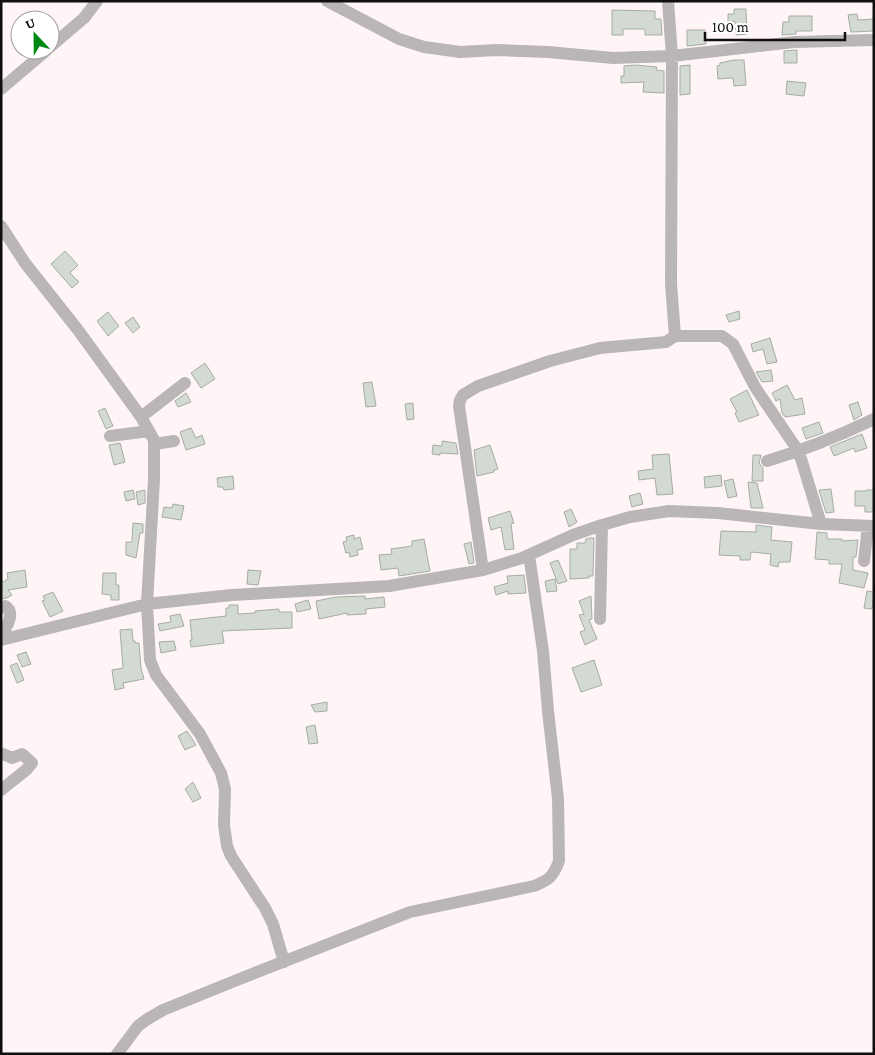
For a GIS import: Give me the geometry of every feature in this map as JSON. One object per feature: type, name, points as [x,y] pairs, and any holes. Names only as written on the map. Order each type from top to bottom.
[{"type":"street","points":[[60,39],[84,18],[97,1]]},
{"type":"street","points":[[327,1],[398,39],[424,47],[444,50],[540,52],[613,58],[672,56],[794,42],[874,40]]},
{"type":"street","points":[[668,1],[672,56],[670,284],[675,336]]},
{"type":"street","points":[[1,89],[35,60]]},
{"type":"street","points":[[1,226],[25,263],[78,330],[141,417],[154,444],[154,479],[147,604],[148,652],[152,668],[200,734],[221,773],[225,789],[224,825],[227,846],[231,856],[265,908],[273,924],[284,962]]},
{"type":"street","points":[[483,570],[459,406],[461,398],[472,389],[492,380],[550,361],[600,348],[666,342],[675,336],[722,336],[730,340],[736,348],[755,387],[799,452],[821,524]]},
{"type":"street","points":[[141,417],[185,383]]},
{"type":"street","points":[[767,461],[799,452],[874,419]]},
{"type":"street","points":[[110,436],[149,431]]},
{"type":"street","points":[[154,444],[174,441]]},
{"type":"street","points":[[1,638],[147,604],[232,595],[389,586],[483,570],[529,555],[573,535],[602,525],[630,517],[669,512],[718,513],[821,524],[871,526],[864,561]]},
{"type":"street","points":[[600,619],[602,525]]},
{"type":"street","points":[[117,1054],[138,1026],[163,1010],[424,908],[534,886],[549,880],[559,861],[558,799],[543,651],[529,555]]},
{"type":"street","points":[[1,608],[5,606],[11,612],[1,638]]},
{"type":"street","points":[[1,790],[32,763],[22,754],[12,758],[3,754]]},
{"type":"building","points":[[734,9],[746,9],[747,34],[736,35],[735,21],[728,22],[728,14],[734,14]]},
{"type":"building","points":[[612,10],[655,11],[655,19],[661,19],[662,35],[645,35],[645,29],[623,29],[623,35],[612,35]]},
{"type":"building","points":[[857,14],[858,20],[874,19],[874,31],[851,32],[848,15]]},
{"type":"building","points":[[789,16],[812,16],[812,31],[796,31],[796,34],[782,35],[783,22],[789,22]]},
{"type":"building","points":[[687,30],[705,30],[706,44],[687,46]]},
{"type":"building","points":[[797,50],[797,63],[784,63],[784,51]]},
{"type":"building","points":[[744,60],[746,85],[734,86],[733,78],[718,79],[717,66],[720,63]]},
{"type":"building","points":[[690,65],[690,94],[680,95],[680,66]]},
{"type":"building","points":[[624,66],[657,67],[656,70],[664,71],[664,93],[643,92],[644,82],[621,83],[621,76],[624,76]]},
{"type":"building","points":[[787,81],[806,83],[804,96],[786,94]]},
{"type":"building","points":[[65,251],[78,265],[70,273],[79,282],[72,288],[51,264]]},
{"type":"building","points":[[739,311],[740,319],[729,322],[726,315]]},
{"type":"building","points":[[108,312],[119,326],[108,336],[97,321]]},
{"type":"building","points":[[133,317],[140,327],[133,333],[125,323]]},
{"type":"building","points":[[770,338],[777,362],[767,364],[763,349],[753,352],[751,344]]},
{"type":"building","points":[[205,363],[215,379],[201,388],[191,373]]},
{"type":"building","points":[[771,370],[773,381],[762,382],[756,372]]},
{"type":"building","points":[[372,382],[376,406],[366,407],[363,383]]},
{"type":"building","points":[[787,385],[795,400],[802,398],[805,414],[785,417],[782,413],[780,399],[776,401],[772,393]]},
{"type":"building","points":[[747,390],[759,415],[739,422],[735,413],[737,412],[730,399]]},
{"type":"building","points":[[186,393],[191,402],[178,407],[175,401]]},
{"type":"building","points":[[858,402],[862,415],[854,420],[849,405]]},
{"type":"building","points":[[413,403],[414,419],[407,420],[405,404]]},
{"type":"building","points":[[105,408],[113,426],[106,429],[98,411]]},
{"type":"building","points":[[819,422],[823,433],[806,439],[802,428]]},
{"type":"building","points":[[191,428],[196,438],[202,435],[205,444],[186,450],[180,432]]},
{"type":"building","points":[[862,434],[867,448],[855,452],[854,448],[834,456],[830,447]]},
{"type":"building","points":[[442,441],[456,443],[458,454],[432,454],[433,445],[442,446]]},
{"type":"building","points":[[120,443],[125,462],[114,465],[109,445]]},
{"type":"building","points":[[490,445],[498,469],[494,470],[494,472],[477,476],[474,450]]},
{"type":"building","points":[[669,454],[673,494],[657,495],[655,478],[639,480],[638,471],[653,469],[652,455]]},
{"type":"building","points":[[753,455],[761,455],[759,463],[763,468],[763,481],[752,481]]},
{"type":"building","points":[[721,475],[722,486],[705,488],[704,477]]},
{"type":"building","points":[[233,476],[234,489],[224,490],[223,487],[218,487],[217,478]]},
{"type":"building","points":[[733,479],[737,496],[728,498],[724,481]]},
{"type":"building","points":[[748,482],[757,483],[763,508],[751,508]]},
{"type":"building","points":[[831,489],[834,512],[826,513],[819,490]]},
{"type":"building","points":[[133,490],[135,499],[126,501],[124,492]]},
{"type":"building","points":[[145,490],[145,503],[138,505],[136,492]]},
{"type":"building","points":[[874,490],[874,512],[865,512],[865,506],[855,506],[855,491]]},
{"type":"building","points":[[640,493],[643,504],[632,507],[629,496]]},
{"type":"building","points":[[173,504],[184,506],[181,520],[162,517],[164,507],[172,508]]},
{"type":"building","points":[[571,509],[577,522],[569,527],[564,512]]},
{"type":"building","points":[[510,511],[514,523],[511,524],[514,549],[505,550],[501,527],[491,530],[488,518]]},
{"type":"building","points":[[133,523],[143,524],[143,533],[140,533],[136,558],[126,555],[126,542],[132,542]]},
{"type":"building","points":[[756,525],[772,527],[771,540],[792,542],[790,562],[779,562],[778,567],[770,565],[771,554],[751,552],[750,560],[740,560],[740,556],[719,555],[721,531],[756,532]]},
{"type":"building","points":[[817,532],[827,533],[827,539],[842,539],[842,541],[858,540],[856,557],[853,557],[853,570],[868,573],[864,588],[839,583],[842,564],[829,564],[829,560],[815,559]]},
{"type":"building","points":[[354,535],[354,539],[360,537],[363,549],[357,550],[358,555],[350,557],[349,552],[346,553],[343,542],[347,541],[346,537]]},
{"type":"building","points":[[594,538],[593,576],[570,579],[570,549],[577,549],[577,543],[585,543],[586,539]]},
{"type":"building","points":[[424,539],[430,571],[399,576],[398,568],[381,570],[379,555],[392,554],[391,549],[412,546],[412,541]]},
{"type":"building","points":[[471,542],[474,563],[469,564],[464,544]]},
{"type":"building","points":[[558,560],[567,581],[558,584],[550,563]]},
{"type":"building","points":[[25,570],[27,587],[8,590],[12,595],[1,599],[1,579],[3,582],[8,579],[7,573]]},
{"type":"building","points":[[248,570],[261,571],[258,585],[247,584]]},
{"type":"building","points":[[103,573],[116,573],[116,585],[119,585],[119,600],[111,600],[111,595],[102,594]]},
{"type":"building","points":[[524,575],[526,593],[508,594],[508,591],[496,595],[494,587],[508,583],[507,576]]},
{"type":"building","points":[[555,579],[557,591],[547,592],[545,581]]},
{"type":"building","points":[[867,591],[874,592],[872,609],[864,608]]},
{"type":"building","points":[[53,592],[63,611],[50,617],[42,601],[45,600],[43,596]]},
{"type":"building","points":[[365,596],[365,599],[384,597],[385,607],[366,609],[366,614],[347,615],[347,613],[319,619],[316,601],[336,597]]},
{"type":"building","points":[[591,596],[592,619],[589,620],[597,639],[585,645],[580,632],[585,630],[579,615],[584,614],[579,601]]},
{"type":"building","points":[[308,600],[311,609],[297,612],[295,604]]},
{"type":"building","points":[[229,605],[238,605],[238,614],[279,609],[279,612],[292,612],[292,628],[222,631],[224,643],[191,647],[190,620],[226,616],[226,608],[229,608]]},
{"type":"building","points":[[180,614],[184,626],[160,631],[158,624],[171,622],[170,616]]},
{"type":"building","points":[[132,629],[133,641],[139,643],[144,679],[123,683],[124,688],[115,690],[112,670],[123,668],[120,630]]},
{"type":"building","points":[[174,641],[176,650],[161,653],[159,642]]},
{"type":"building","points":[[26,652],[31,664],[22,667],[17,655]]},
{"type":"building","points":[[594,660],[602,685],[581,692],[572,668]]},
{"type":"building","points":[[17,663],[24,680],[17,683],[10,666]]},
{"type":"building","points":[[327,702],[327,711],[315,712],[311,705]]},
{"type":"building","points":[[315,725],[318,743],[309,744],[306,727]]},
{"type":"building","points":[[187,731],[196,745],[185,750],[178,736]]},
{"type":"building","points":[[193,782],[201,798],[193,802],[185,789]]}]
